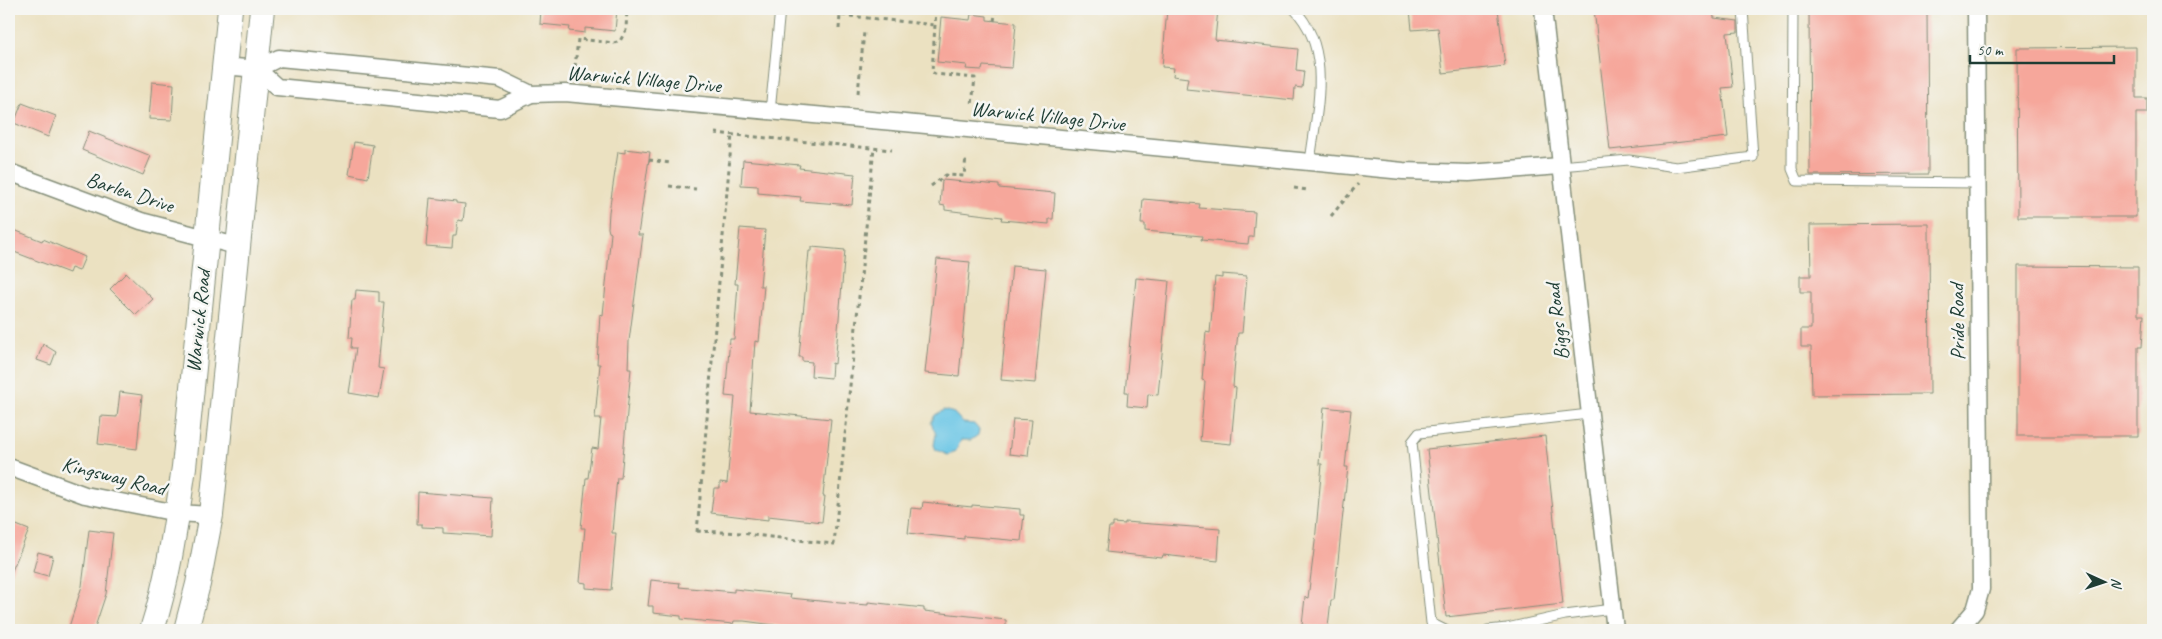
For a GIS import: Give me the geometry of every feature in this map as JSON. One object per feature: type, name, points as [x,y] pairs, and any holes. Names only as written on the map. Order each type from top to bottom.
[{"type":"main road","name":"Warwick Road","points":[[152,630],[162,601],[184,467],[230,9]]},
{"type":"main road","name":"Warwick Road","points":[[186,630],[198,584],[212,515],[240,247],[262,9]]},
{"type":"street","name":"Biggs Road","points":[[1543,9],[1614,630]]},
{"type":"street","name":"Pride Road","points":[[1960,630],[1975,610],[1981,589],[1976,9]]},
{"type":"street","name":"Warwick Village Drive","points":[[224,66],[256,69],[280,58],[500,79],[531,94]]},
{"type":"street","name":"Warwick Village Drive","points":[[256,69],[277,87],[490,108],[500,108],[531,94],[564,93],[905,123],[1403,171],[1469,172],[1560,166]]},
{"type":"street","name":"Barlen Drive","points":[[9,172],[141,221],[240,247]]},
{"type":"street","name":"Kingsway Road","points":[[9,467],[85,495],[177,513],[212,515]]},
{"type":"lane","points":[[770,112],[780,9]]},
{"type":"lane","points":[[1294,9],[1304,19],[1319,57],[1320,77],[1310,162]]},
{"type":"lane","points":[[1560,166],[1630,160],[1676,167],[1752,157],[1743,9]]},
{"type":"lane","points":[[1793,9],[1792,169],[1797,181],[1977,183]]},
{"type":"lane","points":[[1445,630],[1431,623],[1412,442],[1419,433],[1589,414]]},
{"type":"lane","points":[[1488,630],[1507,628],[1565,615],[1612,609]]},
{"type":"path","points":[[575,67],[578,39],[614,43],[620,41],[626,30],[627,9]]},
{"type":"path","points":[[936,9],[932,72],[935,74],[975,78],[972,105]]},
{"type":"path","points":[[994,21],[996,9]]},
{"type":"path","points":[[839,29],[840,15],[935,25]]},
{"type":"path","points":[[858,94],[864,32]]},
{"type":"path","points":[[715,133],[892,150]]},
{"type":"path","points":[[732,134],[697,531],[746,533],[753,536],[834,544],[874,148]]},
{"type":"path","points":[[931,186],[946,175],[964,176],[966,157]]},
{"type":"path","points":[[649,160],[670,163]]},
{"type":"path","points":[[1331,216],[1358,183]]},
{"type":"path","points":[[669,186],[696,189]]},
{"type":"path","points":[[1294,188],[1307,190]]},
{"type":"water","points":[[944,410],[954,413],[963,423],[974,424],[979,430],[978,435],[971,440],[961,440],[956,451],[948,455],[936,450],[934,445],[936,434],[931,423],[935,415]]},
{"type":"building","points":[[541,9],[617,9],[615,31],[585,28],[585,33],[569,31],[570,27],[540,24]]},
{"type":"building","points":[[1167,9],[1218,9],[1215,40],[1298,49],[1296,70],[1304,71],[1302,88],[1295,87],[1294,100],[1186,89],[1188,78],[1173,76],[1174,68],[1162,67]]},
{"type":"building","points":[[1410,9],[1498,9],[1505,66],[1443,73],[1438,28],[1412,30]]},
{"type":"building","points":[[1594,9],[1713,9],[1714,18],[1738,21],[1738,32],[1727,33],[1733,87],[1722,88],[1728,137],[1610,150]]},
{"type":"building","points":[[1809,9],[1927,9],[1928,174],[1810,175]]},
{"type":"building","points":[[971,14],[987,16],[987,20],[1016,23],[1012,68],[983,66],[982,70],[966,69],[967,65],[937,62],[941,17],[970,20]]},
{"type":"building","points":[[2136,47],[2136,98],[2147,98],[2147,113],[2136,113],[2136,217],[2018,217],[2017,48]]},
{"type":"building","points":[[152,82],[174,84],[172,120],[149,119]]},
{"type":"building","points":[[22,103],[56,116],[48,137],[14,123]]},
{"type":"building","points":[[89,131],[151,156],[143,175],[82,150]]},
{"type":"building","points":[[354,142],[373,145],[368,178],[349,174]]},
{"type":"building","points":[[625,149],[650,152],[638,235],[643,235],[629,341],[628,369],[631,369],[621,478],[617,478],[613,521],[612,533],[616,533],[611,590],[586,588],[586,583],[580,582],[585,528],[581,528],[586,478],[588,478],[592,448],[598,449],[601,418],[595,418],[600,364],[597,364],[600,314],[603,315],[611,233],[608,228],[609,212],[618,152],[625,153]]},
{"type":"building","points":[[743,160],[800,165],[799,168],[855,174],[852,205],[800,201],[801,197],[758,193],[758,186],[741,185]]},
{"type":"building","points":[[942,180],[999,185],[999,188],[1055,193],[1053,219],[1049,219],[1049,224],[1001,220],[1002,217],[945,210],[945,206],[940,205]]},
{"type":"building","points":[[430,198],[465,204],[463,221],[458,220],[456,236],[453,236],[452,248],[426,246]]},
{"type":"building","points":[[1143,199],[1200,204],[1199,208],[1255,212],[1253,237],[1249,237],[1248,244],[1201,240],[1202,236],[1145,231],[1145,224],[1141,224]]},
{"type":"building","points":[[1929,224],[1930,394],[1812,395],[1811,347],[1801,347],[1801,329],[1811,329],[1811,292],[1800,292],[1800,276],[1811,276],[1810,225]]},
{"type":"building","points":[[9,228],[42,241],[43,239],[85,257],[79,271],[71,268],[69,273],[9,250]]},
{"type":"building","points":[[740,228],[765,230],[760,286],[764,286],[759,342],[755,341],[750,411],[831,419],[822,522],[768,516],[768,520],[711,513],[714,488],[720,488],[720,482],[727,483],[735,397],[725,396],[730,339],[734,339],[738,284],[735,284]]},
{"type":"building","points":[[812,247],[845,250],[835,364],[832,363],[831,378],[811,376],[812,362],[802,361],[802,357],[799,357],[809,251],[812,251]]},
{"type":"building","points":[[937,259],[970,262],[959,376],[925,373]]},
{"type":"building","points":[[1012,266],[1046,269],[1035,383],[1001,380]]},
{"type":"building","points":[[2018,266],[2138,267],[2138,315],[2144,315],[2142,347],[2138,347],[2138,436],[2018,436]]},
{"type":"building","points":[[126,273],[153,299],[136,315],[110,289]]},
{"type":"building","points":[[1222,274],[1247,276],[1242,333],[1238,333],[1235,360],[1233,387],[1236,388],[1231,444],[1200,441],[1205,381],[1202,380],[1206,332],[1210,333],[1215,277],[1222,278]]},
{"type":"building","points":[[1136,278],[1169,281],[1158,395],[1148,394],[1147,408],[1127,406],[1128,392],[1125,392]]},
{"type":"building","points":[[356,290],[379,292],[379,302],[384,302],[378,368],[384,369],[379,398],[349,393],[356,348],[351,348],[352,338],[349,338],[352,300],[355,300]]},
{"type":"building","points":[[43,344],[56,352],[51,365],[37,360]]},
{"type":"building","points":[[120,392],[142,395],[137,449],[98,444],[101,416],[117,417]]},
{"type":"building","points":[[1324,407],[1351,410],[1345,467],[1348,467],[1334,600],[1331,600],[1328,627],[1302,625],[1305,597],[1308,598],[1315,542],[1322,464],[1319,464]]},
{"type":"building","points":[[1013,419],[1032,420],[1028,456],[1009,454]]},
{"type":"building","points":[[1545,436],[1563,604],[1446,617],[1427,449]]},
{"type":"building","points":[[418,492],[493,498],[491,536],[443,533],[443,528],[422,527],[422,524],[417,524]]},
{"type":"building","points":[[923,502],[1020,509],[1020,515],[1024,515],[1021,541],[964,536],[964,539],[908,533],[911,508],[922,509]]},
{"type":"building","points":[[9,522],[29,530],[9,578]]},
{"type":"building","points":[[1125,522],[1220,529],[1218,561],[1163,555],[1162,558],[1106,552],[1109,527],[1113,527],[1113,523],[1125,524]]},
{"type":"building","points":[[89,530],[113,533],[106,594],[94,630],[68,630],[82,586]]},
{"type":"building","points":[[38,552],[53,556],[48,576],[33,572]]},
{"type":"building","points":[[651,580],[680,583],[679,587],[734,592],[734,589],[791,595],[790,598],[840,603],[868,605],[868,602],[924,608],[924,611],[1006,620],[1006,630],[811,630],[744,621],[734,621],[733,624],[681,619],[681,616],[653,613],[653,606],[648,606]]}]
